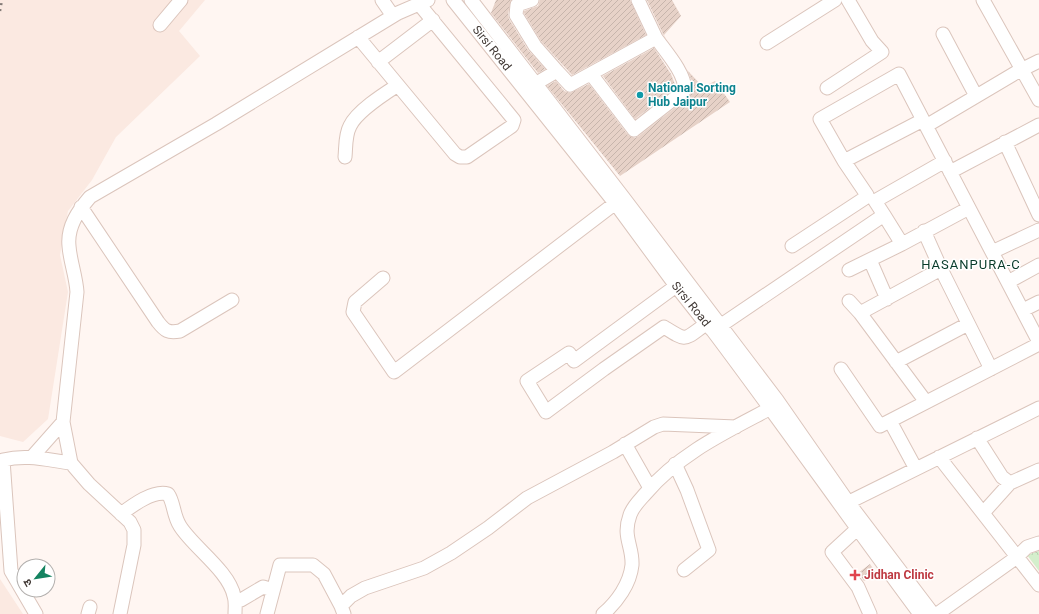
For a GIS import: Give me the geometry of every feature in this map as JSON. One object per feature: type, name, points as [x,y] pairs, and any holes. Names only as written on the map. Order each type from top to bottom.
[{"type":"street","points":[[160,25],[181,0]]},
{"type":"street","points":[[382,0],[393,16]]},
{"type":"street","name":"Sirsi Road","points":[[453,0],[619,200],[676,286],[777,400],[844,504],[857,529],[920,614]]},
{"type":"street","name":"Sirsi Road","points":[[471,0],[535,84],[771,408],[844,504],[933,614]]},
{"type":"street","points":[[532,0],[517,5],[516,15],[535,46],[570,85],[656,38]]},
{"type":"street","points":[[591,74],[634,130],[685,90],[685,83],[681,75],[656,38],[638,0]]},
{"type":"street","points":[[767,43],[835,0]]},
{"type":"street","points":[[827,88],[882,52],[872,40],[848,0]]},
{"type":"street","points":[[983,0],[1039,100]]},
{"type":"street","points":[[120,614],[134,545],[134,530],[130,522],[89,484],[71,463],[63,422],[77,292],[76,278],[68,246],[71,226],[81,207],[90,197],[216,124],[358,37],[393,16],[424,2],[433,20],[509,112],[514,120],[512,126],[467,157],[460,157],[455,154],[358,37]]},
{"type":"street","points":[[378,62],[433,20]]},
{"type":"street","points":[[942,34],[976,96]]},
{"type":"street","points":[[844,161],[924,123],[1039,61]]},
{"type":"street","points":[[535,84],[557,71]]},
{"type":"street","points":[[841,369],[880,426],[1039,343],[899,74],[820,119],[844,161],[884,215],[902,244]]},
{"type":"street","points":[[345,157],[346,139],[350,126],[372,102],[398,85]]},
{"type":"street","points":[[792,246],[865,198],[871,198],[1005,142],[1039,125]]},
{"type":"street","points":[[1005,142],[1039,215]]},
{"type":"street","points":[[383,278],[355,302],[353,312],[394,372],[619,200]]},
{"type":"street","points":[[81,207],[158,322],[167,331],[180,331],[232,300]]},
{"type":"street","points":[[849,270],[902,244],[968,208]]},
{"type":"street","points":[[676,286],[574,361],[569,353],[527,382],[546,412],[604,369],[664,328],[678,337],[687,338],[713,327],[884,215]]},
{"type":"street","points":[[992,252],[1039,230]]},
{"type":"street","points":[[924,231],[941,269],[991,369]]},
{"type":"street","points":[[870,260],[887,299]]},
{"type":"street","points":[[1008,282],[1039,265]]},
{"type":"street","points":[[860,313],[941,269]]},
{"type":"street","points":[[849,301],[860,313],[926,402]]},
{"type":"street","points":[[1023,310],[1039,302]]},
{"type":"street","points":[[896,362],[968,324]]},
{"type":"street","points":[[608,612],[620,596],[628,580],[632,565],[626,526],[633,508],[659,478],[686,456],[710,440],[771,408]]},
{"type":"street","points":[[844,504],[1039,408]]},
{"type":"street","points":[[890,421],[916,468]]},
{"type":"street","points":[[32,457],[63,422]]},
{"type":"street","points":[[343,610],[351,596],[365,588],[424,568],[451,553],[488,528],[527,498],[654,427],[663,424],[736,427]]},
{"type":"street","points":[[978,438],[1002,476],[1010,483]]},
{"type":"street","points":[[625,444],[650,488]]},
{"type":"street","points":[[36,614],[11,571],[3,460],[15,457],[32,457],[71,463]]},
{"type":"street","points":[[939,457],[1039,585]]},
{"type":"street","points":[[675,464],[687,490],[709,550],[684,570]]},
{"type":"street","points":[[983,513],[1010,483],[1039,470]]},
{"type":"street","points":[[121,514],[140,500],[162,494],[168,494],[171,499],[173,511],[180,526],[224,575],[230,585],[234,595],[235,614]]},
{"type":"street","points":[[857,529],[832,552],[858,587],[870,614]]},
{"type":"street","points":[[937,614],[1017,557],[1027,547],[1039,543]]},
{"type":"street","points":[[267,614],[272,590],[277,579],[280,565],[313,565],[324,574],[343,610]]},
{"type":"street","points":[[241,600],[263,587],[272,590]]},
{"type":"shaded area","points":[[0,0],[205,0],[179,31],[200,56],[116,137],[92,180],[68,211],[60,255],[68,292],[48,419],[23,442],[0,436]]},
{"type":"shaded area","points":[[0,579],[23,614],[0,614]]},
{"type":"green space","points":[[1039,551],[1039,571],[1027,555]]},
{"type":"building","points":[[496,0],[511,0],[508,14],[509,19],[528,50],[545,69],[538,73],[491,13]]},
{"type":"building","points":[[540,0],[630,0],[646,35],[572,75],[541,41],[524,13],[524,11],[538,6]]},
{"type":"building","points":[[647,0],[672,0],[681,16],[664,35],[666,39],[663,34]]},
{"type":"building","points":[[654,48],[671,74],[676,87],[635,119],[603,76]]},
{"type":"building","points":[[687,70],[703,87],[715,81],[730,102],[620,176],[547,86],[556,81],[564,91],[570,93],[589,84],[628,135],[635,138],[690,96],[693,89],[692,81]]},
{"type":"building","points":[[870,564],[876,573],[864,581],[858,573]]},
{"type":"railway","points":[[0,11],[2,0]]},
{"type":"place","name":"National Sorting Hub Jaipur","points":[[640,95]]},
{"type":"place","name":"Jidhan Clinic","points":[[855,575]]},
{"type":"district","name":"HASANPURA-C","points":[[971,264]]}]
